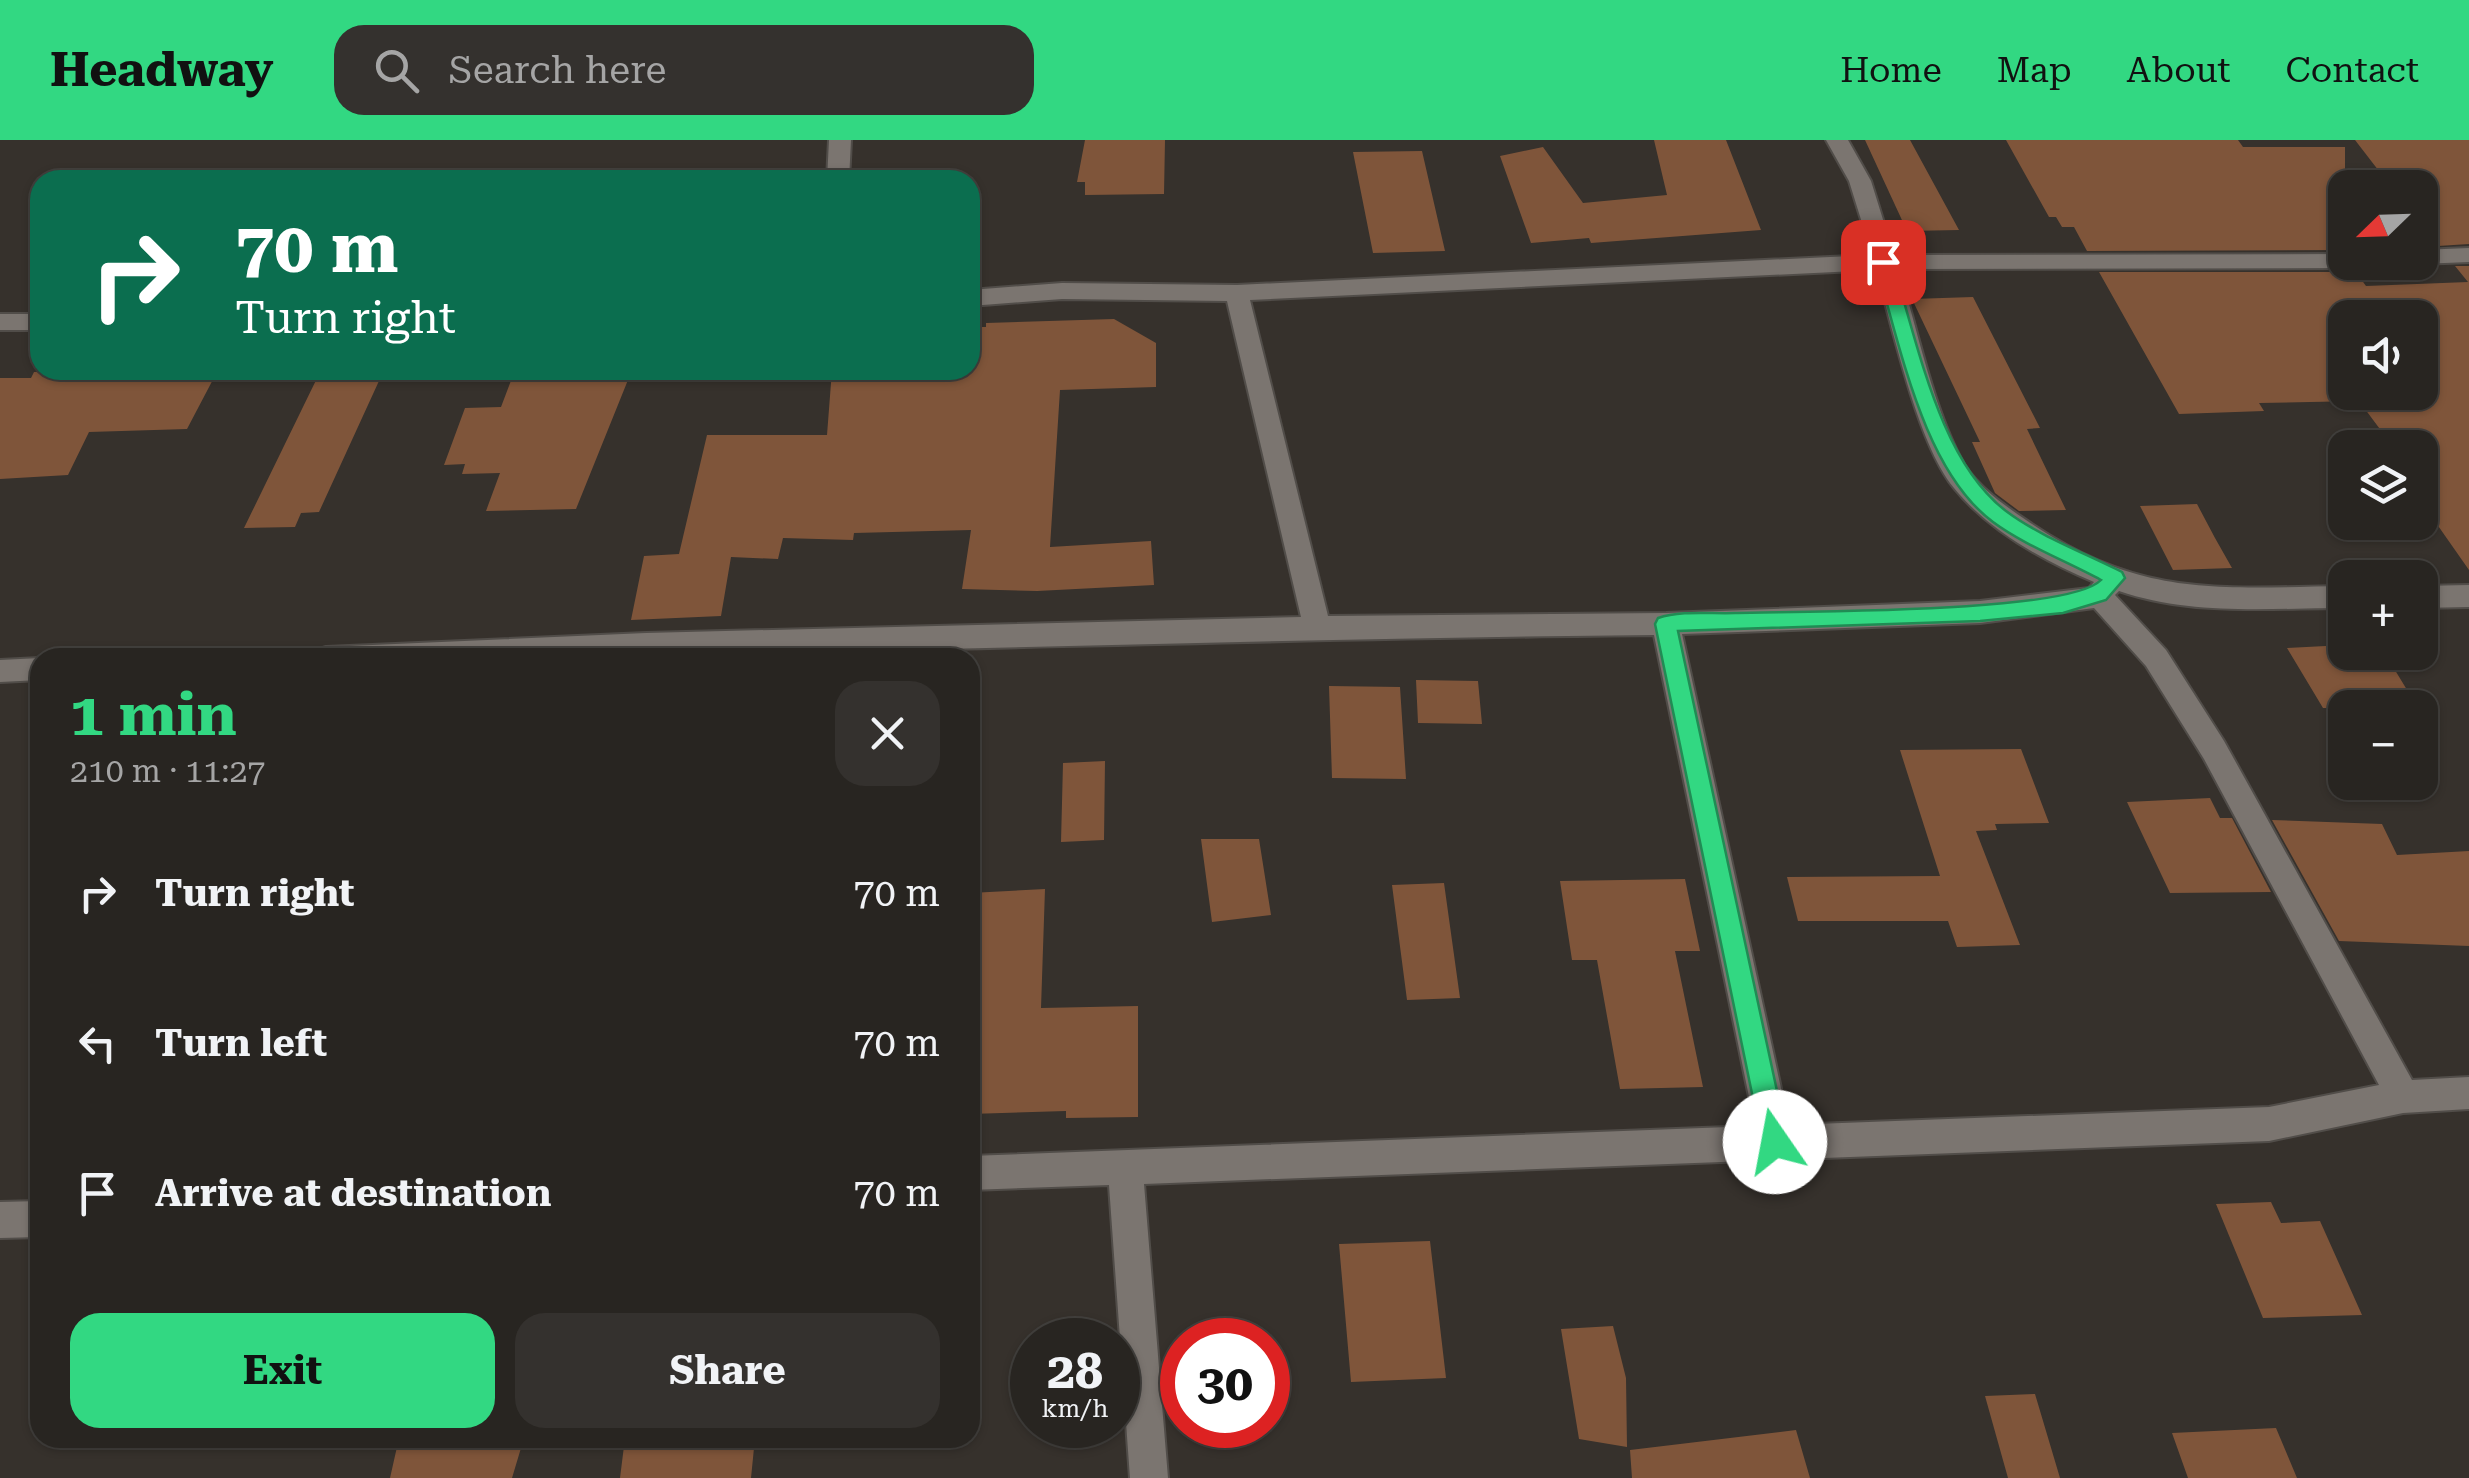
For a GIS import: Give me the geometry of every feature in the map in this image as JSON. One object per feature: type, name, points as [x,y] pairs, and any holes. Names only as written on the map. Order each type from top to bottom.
[{"type":"street","points":[[838,170],[840,140]]},
{"type":"street","points":[[1837,140],[1860,182],[1942,444],[1962,481],[2000,517],[2107,586],[2197,721],[2403,1097]]},
{"type":"street","points":[[2438,256],[2469,255]]},
{"type":"street","points":[[980,297],[1062,291],[1238,293],[1883,262],[2328,261]]},
{"type":"street","points":[[980,281],[1062,291]]},
{"type":"street","points":[[1238,293],[1316,627]]},
{"type":"street","points":[[0,322],[30,322]]},
{"type":"street","points":[[555,648],[1316,627],[1666,624],[1980,612],[2063,604],[2107,586],[2166,594],[2328,597]]},
{"type":"street","points":[[2438,596],[2469,596]]},
{"type":"street","points":[[1666,624],[1775,1142]]},
{"type":"street","points":[[0,671],[30,670]]},
{"type":"street","points":[[980,1173],[2268,1124],[2403,1097],[2469,1093]]},
{"type":"street","points":[[1125,1166],[1149,1478]]},
{"type":"street","points":[[0,1220],[30,1218]]},
{"type":"building","points":[[1085,140],[1165,140],[1164,194],[1085,195],[1085,182],[1077,182]]},
{"type":"building","points":[[1654,140],[1726,140],[1761,230],[1591,243],[1589,238],[1531,243],[1500,156],[1543,147],[1583,203],[1667,195]]},
{"type":"building","points":[[1865,140],[1910,140],[1959,230],[1907,231]]},
{"type":"building","points":[[2006,140],[2238,140],[2243,147],[2345,147],[2345,170],[2328,170],[2328,250],[2087,251],[2074,227],[2062,227],[2056,217],[2049,217]]},
{"type":"building","points":[[2355,140],[2469,140],[2469,244],[2438,246],[2438,170],[2378,170]]},
{"type":"building","points":[[1422,151],[1445,251],[1373,253],[1353,152]]},
{"type":"building","points":[[2455,266],[2469,266],[2469,570],[2438,526],[2438,430],[2381,430],[2366,410],[2438,410],[2438,300],[2328,300],[2328,402],[2259,403],[2264,411],[2179,414],[2099,272],[2328,272],[2328,280],[2362,280],[2366,286],[2468,282]]},
{"type":"building","points":[[1973,297],[2040,428],[2027,429],[2066,510],[2019,511],[1995,493],[1972,442],[1980,442],[1912,299]]},
{"type":"building","points":[[1114,319],[1156,343],[1156,387],[1060,390],[1050,547],[1151,541],[1154,585],[1037,591],[962,589],[971,530],[854,533],[853,540],[783,538],[778,559],[731,557],[721,616],[631,620],[644,556],[679,554],[707,435],[827,435],[831,380],[980,380],[980,327],[986,327],[986,323]]},
{"type":"building","points":[[0,378],[213,380],[187,429],[89,432],[68,475],[0,479]]},
{"type":"building","points":[[316,380],[379,380],[319,512],[301,513],[295,527],[244,528]]},
{"type":"building","points":[[511,380],[628,380],[576,509],[486,511],[500,473],[462,474],[465,464],[444,465],[465,408],[501,407]]},
{"type":"building","points":[[2197,504],[2232,568],[2173,570],[2140,506]]},
{"type":"building","points":[[2328,646],[2328,670],[2395,670],[2407,690],[2328,690],[2328,708],[2323,708],[2287,648]]},
{"type":"building","points":[[1416,680],[1478,681],[1482,724],[1418,723]]},
{"type":"building","points":[[1329,686],[1400,687],[1406,779],[1332,778]]},
{"type":"building","points":[[2021,749],[2049,823],[1995,824],[1997,830],[1976,831],[2020,945],[1957,947],[1948,921],[1798,921],[1787,877],[1940,876],[1900,750]]},
{"type":"building","points":[[1105,761],[1104,840],[1061,842],[1063,763]]},
{"type":"building","points":[[2210,798],[2220,818],[2232,818],[2271,892],[2170,893],[2127,802]]},
{"type":"building","points":[[2272,820],[2382,824],[2397,855],[2469,851],[2469,946],[2339,941]]},
{"type":"building","points":[[1201,839],[1259,839],[1271,915],[1212,922]]},
{"type":"building","points":[[1685,879],[1700,951],[1675,951],[1703,1087],[1620,1089],[1597,960],[1572,960],[1560,881]]},
{"type":"building","points":[[1444,883],[1460,998],[1407,1000],[1392,885]]},
{"type":"building","points":[[1045,889],[1041,1008],[1138,1006],[1138,1117],[1066,1118],[1066,1111],[980,1114],[980,892]]},
{"type":"building","points":[[2271,1202],[2281,1223],[2320,1221],[2362,1315],[2263,1318],[2216,1204]]},
{"type":"building","points":[[1430,1241],[1446,1378],[1351,1382],[1339,1244]]},
{"type":"building","points":[[1613,1326],[1626,1378],[1627,1447],[1579,1439],[1561,1329]]},
{"type":"building","points":[[2035,1394],[2060,1478],[2008,1478],[1985,1396]]},
{"type":"building","points":[[2276,1428],[2297,1478],[2188,1478],[2172,1433]]},
{"type":"building","points":[[1796,1430],[1810,1478],[1632,1478],[1630,1450]]},
{"type":"building","points":[[397,1448],[521,1448],[512,1478],[390,1478]]},
{"type":"building","points":[[624,1448],[754,1448],[751,1478],[620,1478]]},
{"type":"route","points":[[1775,1142],[1666,624],[1980,612],[2063,604],[2099,595],[2115,578],[2000,517],[1962,481],[1942,444],[1883,262]]}]
